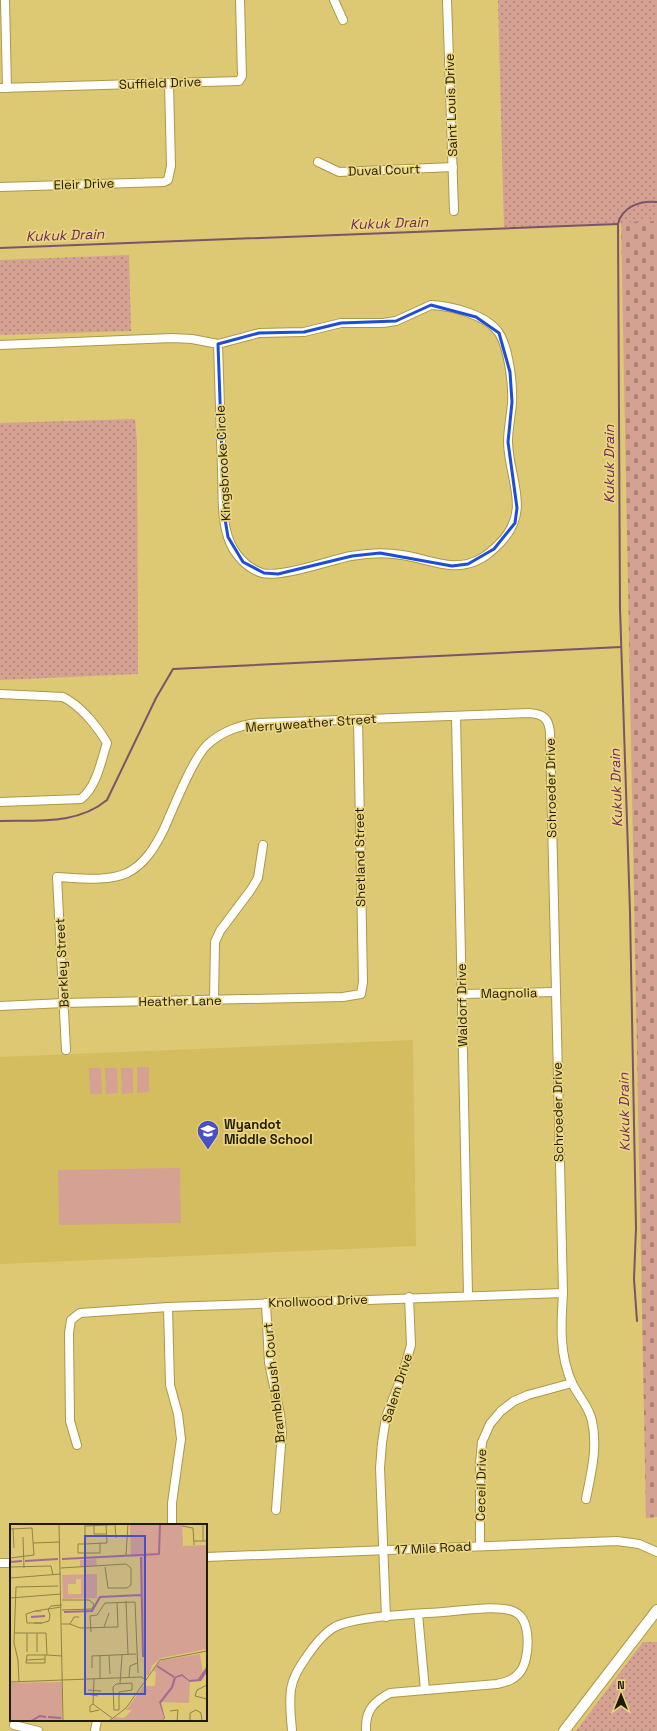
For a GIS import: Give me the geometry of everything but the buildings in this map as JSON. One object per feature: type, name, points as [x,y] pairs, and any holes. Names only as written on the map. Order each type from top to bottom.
[{"type":"street","points":[[4,88],[5,0]]},
{"type":"street","name":"Suffield Drive","points":[[4,88],[239,81],[242,76],[240,0]]},
{"type":"street","points":[[334,0],[343,20]]},
{"type":"street","name":"Saint Louis Drive","points":[[447,0],[454,211]]},
{"type":"street","name":"Eleir Drive","points":[[0,187],[164,182],[168,180],[171,174],[169,83]]},
{"type":"street","name":"Duval Court","points":[[318,162],[339,172],[453,167]]},
{"type":"street","name":"Kingsbrooke Circle","points":[[431,305],[460,311],[488,323],[494,328],[501,338],[512,382],[512,402],[508,442],[517,508],[515,523],[511,531],[484,557],[473,563],[460,565],[452,566],[405,555],[380,553],[352,556],[278,574],[264,573],[255,570],[244,562],[236,552],[228,537],[225,523],[220,432],[218,344],[259,332],[304,332],[341,323],[383,323],[396,321],[431,305]]},
{"type":"street","points":[[0,345],[182,338],[218,344]]},
{"type":"street","points":[[0,694],[63,697],[71,701],[99,730],[106,743],[90,791],[81,799],[0,802]]},
{"type":"street","name":"Merryweather Street","points":[[57,877],[82,878],[117,876],[137,867],[150,853],[160,837],[196,761],[206,746],[218,737],[246,724],[529,713],[537,713],[546,717]]},
{"type":"street","name":"Waldorf Drive","points":[[456,716],[468,1295]]},
{"type":"street","name":"Schroeder Drive","points":[[546,717],[549,722],[550,733],[563,1293],[561,1326],[563,1356],[572,1383],[590,1412],[592,1421],[595,1460],[586,1500]]},
{"type":"street","name":"Shetland Street","points":[[358,719],[363,982],[360,994]]},
{"type":"street","points":[[214,1000],[215,942],[220,931],[258,878],[262,845]]},
{"type":"street","name":"Berkley Street","points":[[57,877],[66,1050]]},
{"type":"street","name":"Magnolia","points":[[462,994],[556,992]]},
{"type":"street","name":"Heather Lane","points":[[0,1006],[64,1003],[343,997],[360,994]]},
{"type":"street","name":"Knollwood Drive","points":[[77,1445],[70,1421],[69,1333],[71,1320],[74,1316],[85,1312],[409,1297],[563,1293]]},
{"type":"street","name":"Salem Drive","points":[[386,1617],[380,1468],[386,1417],[403,1373],[411,1345],[409,1297]]},
{"type":"street","name":"Bramblebush Court","points":[[266,1303],[269,1363],[280,1414],[282,1432],[276,1510]]},
{"type":"street","points":[[168,1307],[170,1385],[178,1414],[181,1439],[172,1503],[172,1524]]},
{"type":"street","name":"Ceceil Drive","points":[[480,1546],[480,1463],[482,1442],[490,1424],[501,1411],[528,1395],[572,1383]]},
{"type":"street","name":"17 Mile Road","points":[[207,1557],[617,1541],[639,1544],[657,1552]]},
{"type":"street","points":[[292,1731],[290,1700],[293,1680],[313,1647],[326,1634],[340,1624],[357,1620],[418,1614],[507,1609],[521,1615],[526,1629],[526,1663],[521,1672],[514,1678],[497,1684],[390,1693],[376,1701],[367,1715],[366,1731]]},
{"type":"street","points":[[564,1731],[657,1610]]},
{"type":"street","points":[[418,1614],[425,1690]]},
{"type":"street","points":[[95,1731],[97,1721]]},
{"type":"street","points":[[14,1725],[38,1731]]},
{"type":"highlighted area","points":[[431,305],[476,317],[499,333],[510,372],[512,402],[508,442],[517,508],[515,523],[494,549],[468,564],[452,566],[380,553],[352,556],[278,574],[264,573],[243,562],[228,537],[224,513],[218,344],[259,333],[304,332],[341,323],[396,321]]},
{"type":"shaded area","name":"Wyandot Middle School","points":[[413,1040],[416,1246],[0,1264],[0,1057]]},
{"type":"green space","points":[[498,0],[657,0],[657,221],[504,229]]},
{"type":"green space","points":[[657,221],[657,1517],[646,1518],[621,222]]},
{"type":"green space","points":[[129,255],[131,331],[0,335],[0,260]]},
{"type":"green space","points":[[135,419],[137,442],[138,674],[0,680],[0,423]]},
{"type":"green space","points":[[137,1067],[149,1067],[149,1092],[137,1093]]},
{"type":"green space","points":[[89,1068],[101,1068],[102,1094],[90,1094]]},
{"type":"green space","points":[[105,1068],[117,1068],[118,1093],[106,1094]]},
{"type":"green space","points":[[121,1068],[133,1068],[133,1093],[122,1094]]},
{"type":"green space","points":[[180,1168],[181,1223],[59,1225],[58,1170]]},
{"type":"green space","points":[[643,1642],[657,1642],[657,1731],[576,1731]]},
{"type":"waterway","name":"Kukuk Drain","points":[[637,1321],[634,1279],[636,1228],[630,912],[620,608],[618,224],[623,213],[633,206],[644,202],[657,202]]},
{"type":"waterway","name":"Kukuk Drain","points":[[0,248],[618,224]]},
{"type":"waterway","points":[[0,821],[56,820],[83,814],[107,800],[156,698],[173,669],[621,647]]},
{"type":"place","name":"Wyandot Middle School","points":[[208,1150]]}]
